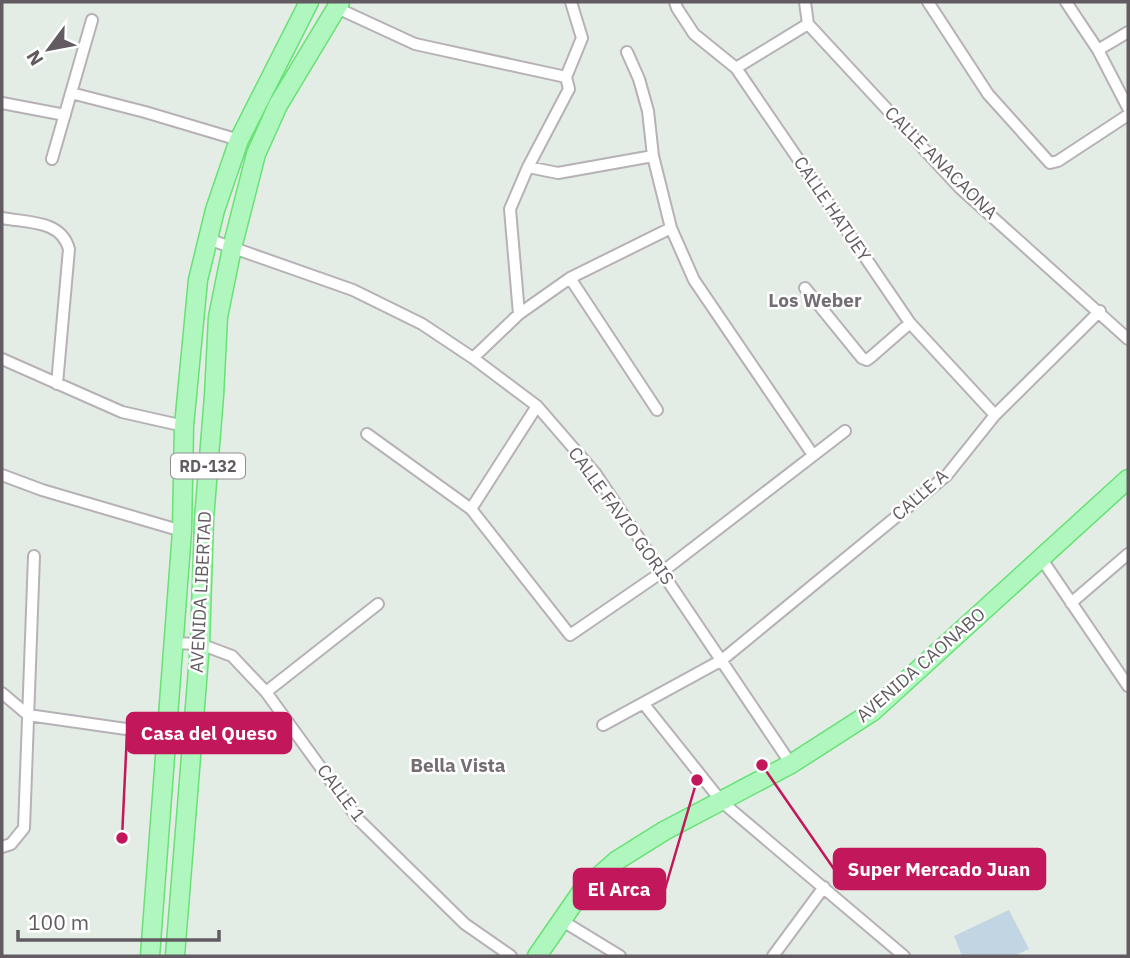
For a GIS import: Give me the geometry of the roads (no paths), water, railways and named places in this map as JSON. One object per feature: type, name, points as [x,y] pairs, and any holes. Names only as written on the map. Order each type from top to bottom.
[{"type":"main road","name":"AVENIDA LIBERTAD","points":[[150,956],[168,736],[181,531],[184,426],[198,280],[215,210],[239,140],[309,2]]},
{"type":"main road","name":"AVENIDA LIBERTAD","points":[[175,956],[200,644],[204,519],[218,317],[256,154],[272,117],[339,5]]},
{"type":"main road","name":"AVENIDA CAONABO","points":[[537,956],[582,891],[616,861],[664,831],[791,764],[872,712],[1128,479]]},
{"type":"street","points":[[519,313],[510,209],[528,167],[569,89],[566,80],[582,38],[571,2]]},
{"type":"street","name":"CALLE HATUEY","points":[[675,2],[694,34],[736,68],[910,323],[995,415]]},
{"type":"street","points":[[736,68],[808,24],[805,2]]},
{"type":"street","points":[[928,2],[988,94],[1050,163],[1058,161],[1128,115]]},
{"type":"street","points":[[1066,2],[1098,50],[1128,108]]},
{"type":"street","points":[[339,5],[415,44],[566,80]]},
{"type":"street","points":[[52,159],[92,20]]},
{"type":"street","name":"CALLE ANACAONA","points":[[808,24],[960,188],[1100,311],[1128,339]]},
{"type":"street","points":[[1098,50],[1128,33]]},
{"type":"street","points":[[627,52],[645,100],[653,156],[671,228],[694,280],[813,455]]},
{"type":"street","points":[[71,93],[239,140]]},
{"type":"street","points":[[2,103],[65,115]]},
{"type":"street","points":[[528,167],[558,173],[653,156]]},
{"type":"street","points":[[2,218],[56,228],[65,236],[69,249],[57,384]]},
{"type":"street","points":[[473,358],[519,313],[570,278],[671,228]]},
{"type":"street","name":"CALLE FAVIO GORIS","points":[[208,239],[353,290],[422,324],[537,406],[595,473],[791,764]]},
{"type":"street","points":[[570,278],[656,410]]},
{"type":"street","points":[[805,288],[862,358],[867,360],[910,323]]},
{"type":"street","name":"CALLE A","points":[[603,725],[722,660],[947,475],[995,415],[1100,311]]},
{"type":"street","points":[[2,359],[122,412],[184,426]]},
{"type":"street","points":[[471,509],[537,406]]},
{"type":"street","points":[[367,434],[471,509],[567,634],[574,635],[662,572],[845,431]]},
{"type":"street","points":[[2,475],[42,490],[181,531]]},
{"type":"street","points":[[1071,603],[1128,554]]},
{"type":"street","points":[[2,847],[11,844],[24,828],[34,556]]},
{"type":"street","points":[[1041,558],[1126,677]]},
{"type":"street","points":[[266,692],[378,604]]},
{"type":"street","name":"CALLE 1","points":[[173,643],[200,644],[232,656],[266,692],[358,818],[465,924],[511,956]]},
{"type":"street","points":[[2,693],[28,715],[168,736]]},
{"type":"street","points":[[643,703],[722,802],[904,956]]},
{"type":"street","points":[[773,956],[824,887]]},
{"type":"street","points":[[561,920],[620,956]]},
{"type":"place","name":"Super Mercado Juan","points":[[762,765]]},
{"type":"place","name":"El Arca","points":[[697,780]]},
{"type":"place","name":"Casa del Queso","points":[[122,838]]},
{"type":"district","name":"Los Weber","points":[[815,300]]},
{"type":"district","name":"Bella Vista","points":[[458,765]]}]
